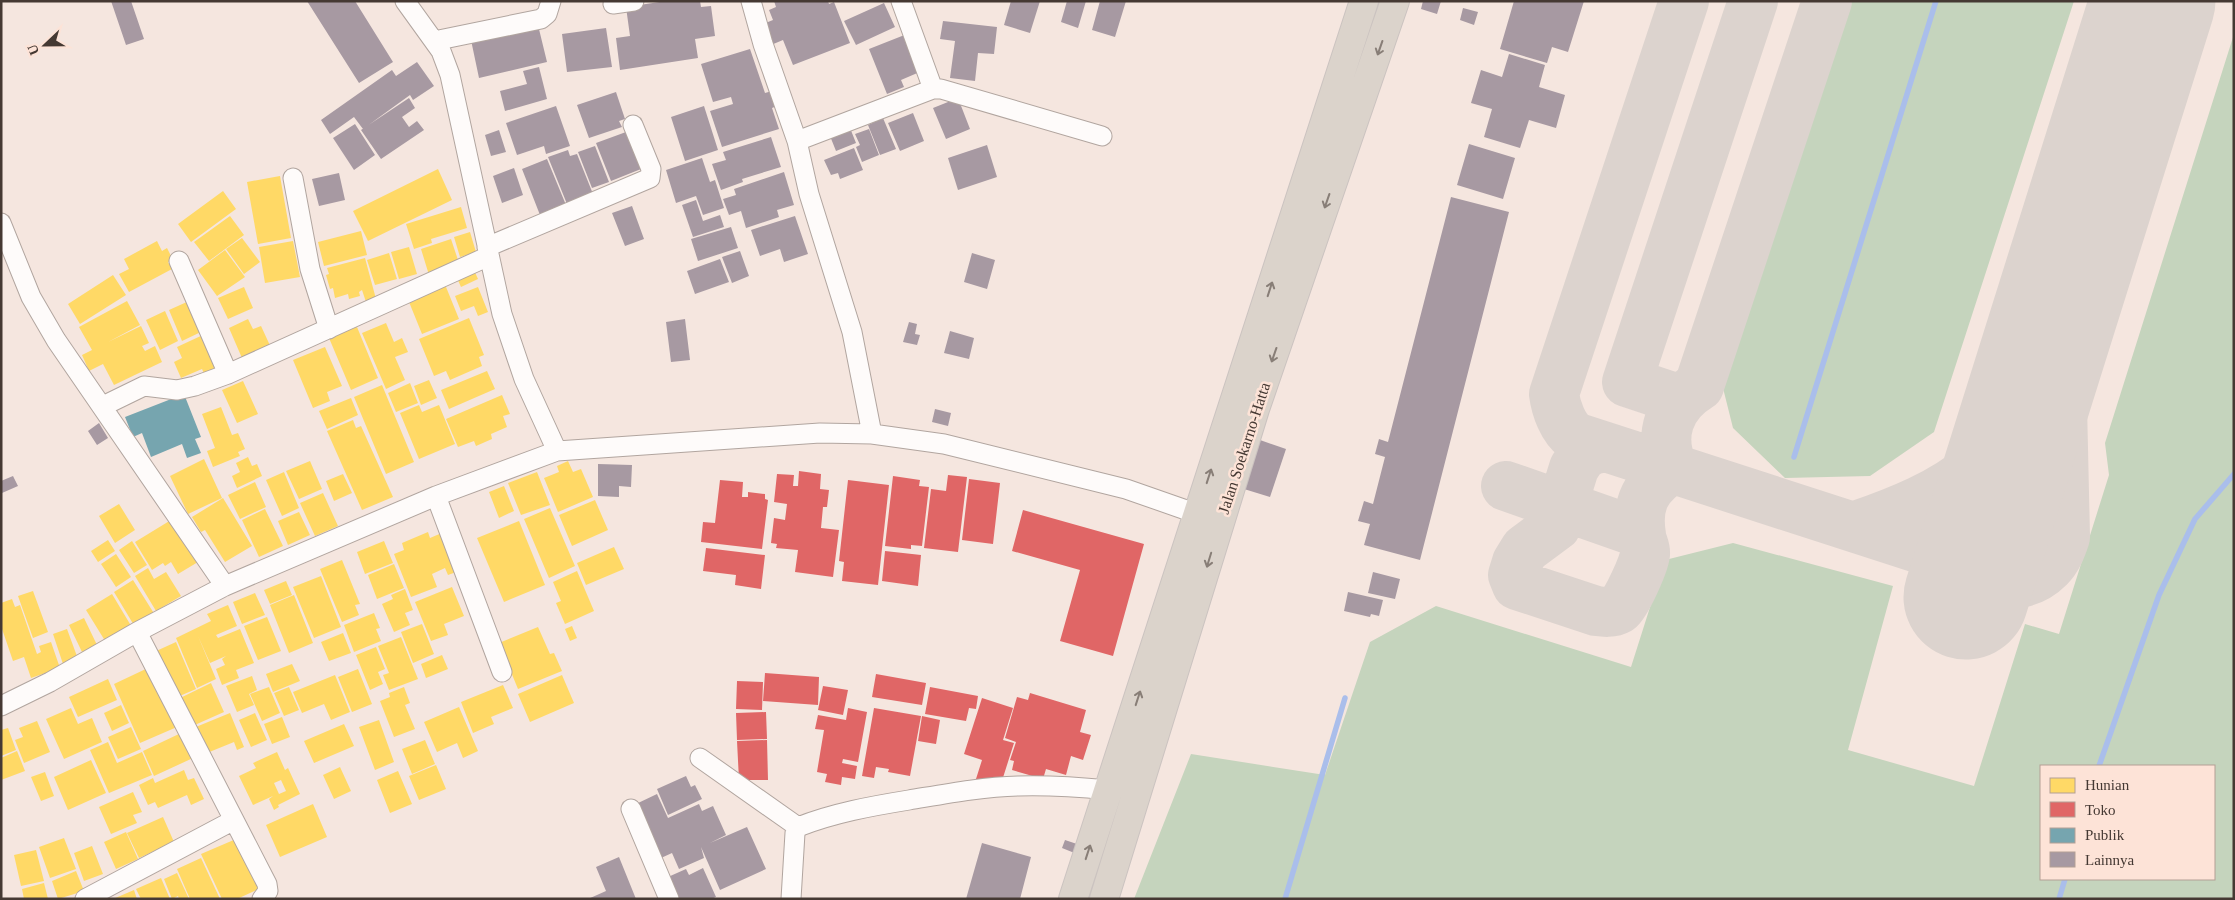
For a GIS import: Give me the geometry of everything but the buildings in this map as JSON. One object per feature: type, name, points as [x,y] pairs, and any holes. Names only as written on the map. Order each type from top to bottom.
[{"type":"highway","name":"Jalan Soekarno-Hatta","points":[[1104,899],[1209,518],[1364,1]]},
{"type":"highway","name":"Jalan Soekarno-Hatta","points":[[1073,899],[1109,790],[1209,518],[1255,409],[1395,1]]},
{"type":"street","points":[[405,1],[441,51],[450,75],[502,314],[524,379],[557,451]]},
{"type":"street","points":[[434,41],[541,19],[547,14],[552,1]]},
{"type":"street","points":[[613,4],[634,1]]},
{"type":"street","points":[[752,1],[763,44],[797,141],[809,194],[852,332],[872,434]]},
{"type":"street","points":[[901,1],[933,90]]},
{"type":"street","points":[[797,141],[933,90],[949,90],[1102,136]]},
{"type":"street","points":[[103,406],[144,386],[178,390],[228,374],[329,329],[488,251],[650,178],[651,169],[634,125]]},
{"type":"street","points":[[293,178],[310,269],[329,329]]},
{"type":"street","points":[[1,223],[31,297],[56,340],[225,586]]},
{"type":"street","points":[[179,260],[228,374]]},
{"type":"street","points":[[1,706],[50,682],[137,632],[225,586],[436,496],[557,451],[820,433],[872,434],[944,444],[1126,488],[1209,518]]},
{"type":"street","points":[[436,496],[502,672]]},
{"type":"street","points":[[137,632],[267,884],[268,891],[262,899]]},
{"type":"street","points":[[700,758],[798,827]]},
{"type":"street","points":[[791,899],[795,833],[798,827],[874,806],[976,789],[1017,786],[1067,786],[1109,790]]},
{"type":"street","points":[[632,809],[669,899]]},
{"type":"street","points":[[85,899],[234,820]]},
{"type":"green space","points":[[1848,1],[2074,1],[1934,432],[1870,476],[1785,478],[1733,428],[1722,384]]},
{"type":"green space","points":[[2234,34],[2234,899],[1134,899],[1191,754],[1325,775],[1370,642],[1436,606],[1631,667],[1665,560],[1733,543],[1893,586],[1848,750],[1974,786],[2025,624],[2059,634],[2109,475],[2105,443]]},
{"type":"waterway","points":[[1794,457],[1936,1]]},
{"type":"waterway","points":[[2099,765],[2159,595],[2195,519],[2234,474]]},
{"type":"waterway","points":[[1285,899],[1345,698]]},
{"type":"waterway","points":[[2059,899],[2065,880]]},
{"type":"taxiway","points":[[1684,1],[1554,394],[1561,418],[1567,429],[1575,437],[1921,549],[1973,573]]},
{"type":"taxiway","points":[[1681,400],[1627,382],[1753,1]]},
{"type":"taxiway","points":[[1606,447],[1591,450],[1581,457],[1574,468],[1556,526],[1525,549],[1517,562],[1513,575],[1517,585],[1596,611],[1608,612],[1619,609],[1622,606],[1642,565],[1645,552],[1640,524],[1642,504],[1645,496],[1656,481],[1673,468],[1667,444],[1669,422],[1680,402],[1699,386],[1827,1]]},
{"type":"taxiway","points":[[2028,397],[2020,438],[2014,453],[2001,465],[1968,481],[1953,501],[1949,518],[1950,535],[1956,550],[1965,563],[1977,573],[1991,580],[2006,583],[2021,583],[2035,577],[2049,567],[2058,554],[2065,537],[2060,315],[2105,154]]},
{"type":"taxiway","points":[[1856,526],[1919,501],[1949,485],[1976,465]]},
{"type":"taxiway","points":[[1506,486],[1640,533]]},
{"type":"runway","points":[[1966,597],[2153,1]]}]
